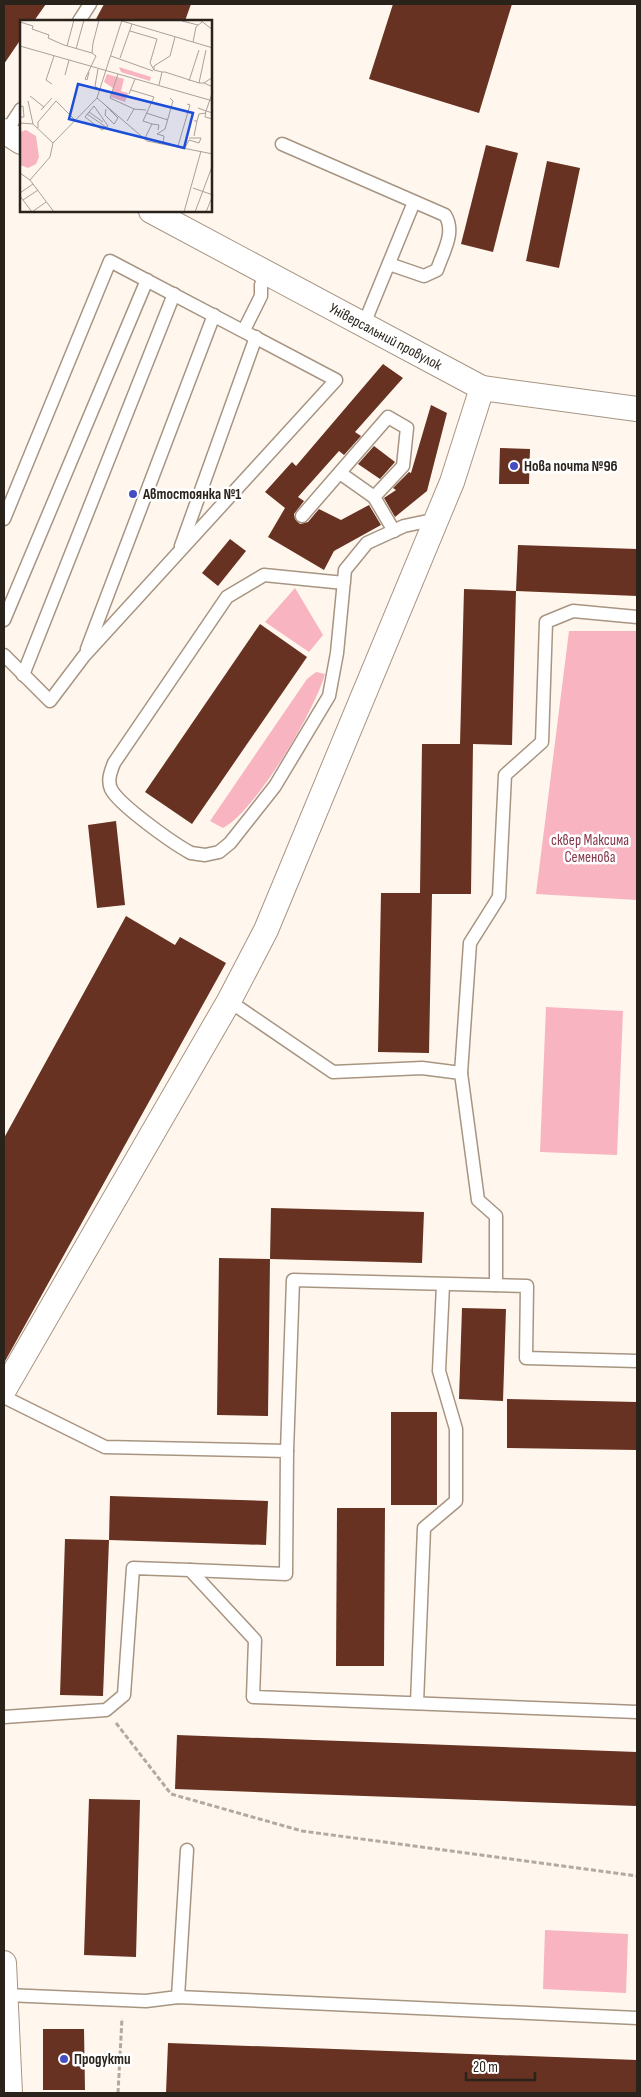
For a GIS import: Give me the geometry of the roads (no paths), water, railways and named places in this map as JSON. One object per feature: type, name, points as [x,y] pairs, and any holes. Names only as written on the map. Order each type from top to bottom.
[{"type":"street","name":"Універсальний провулок","points":[[153,212],[482,388],[637,408]]},
{"type":"street","points":[[4,1390],[229,1001],[266,930],[452,482],[482,388]]},
{"type":"street","points":[[4,1963],[10,2093]]},
{"type":"lane","points":[[80,20],[90,4]]},
{"type":"lane","points":[[10,135],[20,112]]},
{"type":"lane","points":[[282,144],[445,215],[450,223],[450,232],[437,270],[424,276],[389,264]]},
{"type":"lane","points":[[364,324],[414,202]]},
{"type":"lane","points":[[4,519],[110,261],[336,380],[84,656],[50,701],[4,655]]},
{"type":"lane","points":[[244,330],[261,296],[261,285],[266,272]]},
{"type":"lane","points":[[4,620],[147,280]]},
{"type":"lane","points":[[24,675],[174,294]]},
{"type":"lane","points":[[84,656],[214,315]]},
{"type":"lane","points":[[179,552],[256,337]]},
{"type":"lane","points":[[302,516],[388,417],[407,428],[403,466],[374,497]]},
{"type":"lane","points":[[340,473],[374,497],[394,530]]},
{"type":"lane","points":[[344,583],[264,575],[227,597],[114,763],[109,776],[111,788],[120,800],[191,853],[205,855],[219,852],[230,844],[274,786],[329,696],[337,653],[344,583],[345,570],[367,542],[394,530],[436,520]]},
{"type":"lane","points":[[496,1286],[496,1216],[478,1200],[461,1073],[470,943],[499,897],[505,775],[542,742],[546,622],[573,611],[637,617]]},
{"type":"lane","points":[[229,1001],[333,1072],[422,1068],[461,1073]]},
{"type":"lane","points":[[4,1717],[106,1710],[124,1695],[133,1568],[286,1574],[287,1451],[293,1280],[527,1286],[526,1358],[637,1361]]},
{"type":"lane","points":[[417,1703],[424,1528],[456,1501],[456,1429],[439,1371],[443,1284]]},
{"type":"lane","points":[[4,1398],[105,1447],[287,1451]]},
{"type":"lane","points":[[190,1570],[255,1640],[253,1698],[637,1712]]},
{"type":"lane","points":[[178,1997],[187,1850]]},
{"type":"lane","points":[[6,1995],[146,2001],[178,1997],[637,2018]]},
{"type":"place","name":"Нова почта №96","points":[[514,466]]},
{"type":"place","name":"Автостоянка №1","points":[[133,494]]},
{"type":"place","name":"Продукти","points":[[64,2059]]},
{"type":"park label","name":"сквер Максима Семенова","points":[[590,848]]}]
